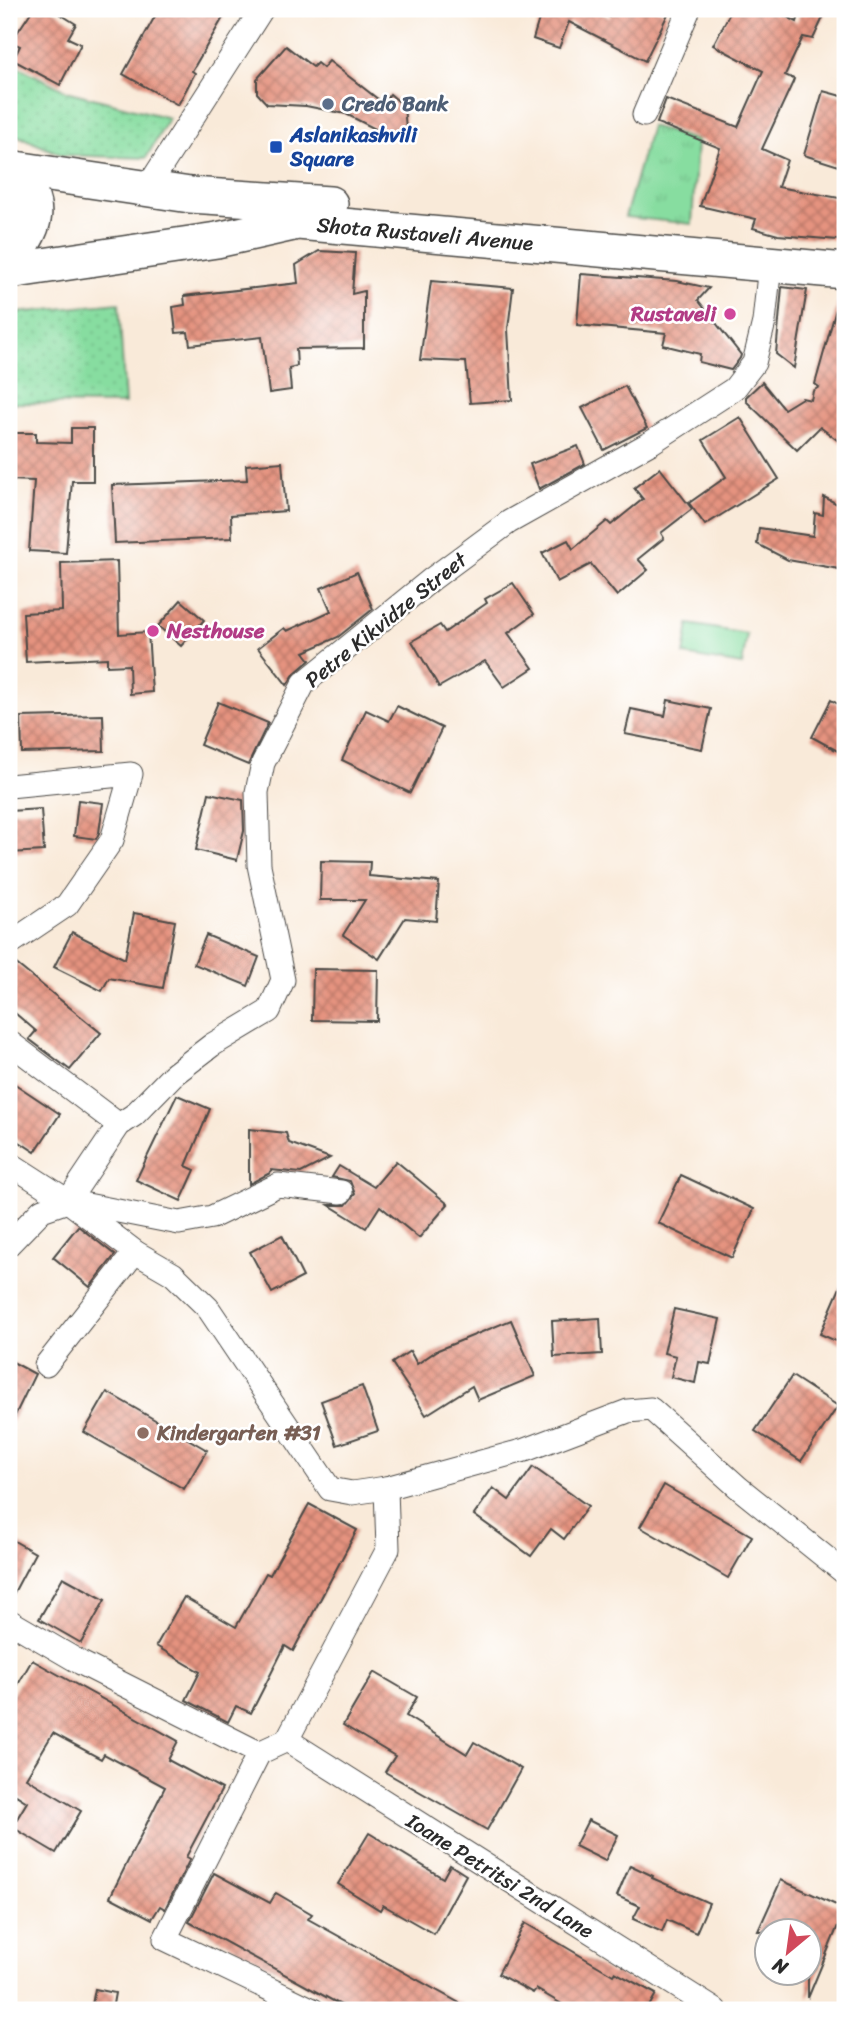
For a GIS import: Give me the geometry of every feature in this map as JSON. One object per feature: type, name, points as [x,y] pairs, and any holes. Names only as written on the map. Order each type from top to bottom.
[{"type":"main road","name":"Shota Rustaveli Avenue","points":[[12,169],[146,190],[315,203],[845,258]]},
{"type":"main road","points":[[9,265],[34,224],[33,195],[12,169]]},
{"type":"main road","name":"Shota Rustaveli Avenue","points":[[9,271],[217,240],[298,222],[845,271]]},
{"type":"street","points":[[146,190],[262,9]]},
{"type":"street","points":[[644,115],[689,9]]},
{"type":"street","name":"Petre Kikvidze Street","points":[[68,1201],[118,1125],[134,1115],[173,1075],[212,1045],[269,1011],[283,980],[259,865],[257,792],[262,763],[304,683],[432,579],[509,522],[652,442],[734,388],[754,363],[764,323],[770,264]]},
{"type":"street","points":[[9,786],[131,774],[113,840],[67,905],[9,944]]},
{"type":"street","points":[[9,1042],[118,1125]]},
{"type":"street","points":[[9,1163],[68,1201],[135,1252],[173,1274],[208,1308],[330,1489],[352,1493],[386,1488],[525,1450],[628,1411],[652,1409],[739,1488],[845,1573]]},
{"type":"street","points":[[9,1244],[42,1210],[68,1201],[121,1214],[179,1223],[212,1217],[278,1185],[341,1192]]},
{"type":"street","points":[[46,1365],[135,1252]]},
{"type":"street","points":[[313,2010],[165,1939],[259,1753],[287,1740],[388,1549],[386,1488]]},
{"type":"street","points":[[9,1621],[81,1663],[259,1753]]},
{"type":"street","name":"Ioane Petritsi 2nd Lane","points":[[287,1740],[715,2010]]},
{"type":"green space","points":[[9,62],[66,91],[169,118],[146,158],[62,155],[9,132]]},
{"type":"green space","points":[[651,126],[697,141],[692,224],[625,217]]},
{"type":"green space","points":[[119,303],[125,404],[13,403],[16,313]]},
{"type":"green space","points":[[689,624],[747,634],[742,665],[684,655]]},
{"type":"building","points":[[33,9],[52,9],[76,24],[68,38],[81,44],[60,85],[13,60],[20,46],[11,42]]},
{"type":"building","points":[[159,9],[228,9],[192,71],[195,73],[178,105],[123,74]]},
{"type":"building","points":[[542,9],[592,9],[609,17],[613,9],[659,9],[668,14],[645,61],[569,22],[559,48],[533,39]]},
{"type":"building","points":[[732,9],[772,9],[797,22],[801,9],[827,9],[813,39],[803,37],[785,75],[794,79],[762,149],[787,160],[778,187],[845,199],[845,217],[838,240],[778,235],[753,228],[756,219],[700,206],[720,148],[657,123],[666,99],[738,127],[763,71],[713,45]]},
{"type":"building","points":[[286,46],[313,67],[317,63],[323,68],[329,61],[383,103],[390,94],[404,106],[406,129],[393,138],[346,114],[306,106],[267,104],[257,93],[257,79]]},
{"type":"building","points":[[823,91],[845,97],[845,168],[804,155]]},
{"type":"building","points":[[319,251],[355,253],[352,294],[364,291],[364,348],[296,349],[297,366],[289,368],[291,390],[269,393],[262,337],[190,345],[188,332],[176,333],[173,307],[185,305],[184,296],[298,283],[296,265]]},
{"type":"building","points":[[581,274],[677,281],[709,288],[698,300],[741,355],[740,358],[731,370],[699,362],[700,354],[663,345],[666,333],[577,325]]},
{"type":"building","points":[[431,281],[513,288],[508,329],[512,400],[470,403],[466,362],[420,360]]},
{"type":"building","points":[[782,287],[807,290],[794,368],[776,354]]},
{"type":"building","points":[[840,295],[845,296],[845,446],[820,427],[797,450],[746,401],[746,397],[762,382],[784,409],[802,398],[811,400],[813,391],[819,387],[815,384]]},
{"type":"building","points":[[625,386],[647,428],[604,450],[582,408]]},
{"type":"building","points":[[740,417],[779,479],[705,525],[689,503],[726,477],[703,440]]},
{"type":"building","points":[[71,428],[93,428],[93,481],[72,481],[66,553],[29,551],[34,481],[10,480],[10,433],[36,433],[36,442],[71,443]]},
{"type":"building","points":[[578,446],[585,464],[539,489],[530,464]]},
{"type":"building","points":[[282,462],[286,511],[231,515],[232,538],[115,543],[112,485],[247,480],[246,465]]},
{"type":"building","points":[[660,468],[692,509],[661,533],[664,538],[638,559],[648,570],[617,596],[591,564],[557,582],[542,553],[568,540],[573,549],[607,521],[611,525],[643,499],[634,488]]},
{"type":"building","points":[[824,497],[845,508],[845,570],[788,560],[757,544],[759,528],[813,536],[815,513],[823,515]]},
{"type":"building","points":[[117,561],[119,634],[148,632],[152,692],[130,694],[129,665],[107,666],[107,658],[26,662],[23,613],[62,611],[61,563]]},
{"type":"building","points":[[357,572],[373,609],[338,637],[304,652],[310,660],[295,673],[287,685],[258,648],[284,628],[287,631],[331,611],[321,588]]},
{"type":"building","points":[[513,583],[534,614],[508,633],[533,668],[504,687],[485,661],[439,687],[412,641],[440,625],[445,632],[487,603],[485,599]]},
{"type":"building","points":[[181,600],[204,620],[181,646],[158,626]]},
{"type":"building","points":[[668,700],[711,709],[702,749],[625,734],[631,709],[665,716]]},
{"type":"building","points":[[831,700],[845,708],[845,755],[812,737]]},
{"type":"building","points":[[218,702],[268,723],[248,765],[200,745]]},
{"type":"building","points":[[397,706],[442,728],[410,793],[342,760],[366,710],[389,721]]},
{"type":"building","points":[[103,715],[104,751],[22,753],[21,717]]},
{"type":"building","points":[[209,793],[243,800],[244,831],[237,860],[196,850]]},
{"type":"building","points":[[78,800],[103,803],[96,839],[74,836]]},
{"type":"building","points":[[41,809],[44,851],[9,853],[9,811]]},
{"type":"building","points":[[321,861],[370,862],[369,876],[439,882],[436,921],[405,918],[379,959],[343,935],[365,900],[320,900]]},
{"type":"building","points":[[134,913],[175,921],[163,988],[109,978],[102,991],[54,967],[72,932],[125,959]]},
{"type":"building","points":[[206,935],[259,957],[248,986],[194,964]]},
{"type":"building","points":[[9,958],[101,1033],[70,1070],[29,1039],[36,1031],[9,1008]]},
{"type":"building","points":[[313,969],[378,970],[377,1021],[312,1020]]},
{"type":"building","points":[[9,1080],[60,1114],[35,1152],[9,1135]]},
{"type":"building","points":[[177,1095],[210,1109],[186,1166],[195,1170],[181,1201],[136,1180]]},
{"type":"building","points":[[249,1129],[286,1133],[289,1143],[330,1158],[301,1173],[271,1170],[249,1184]]},
{"type":"building","points":[[396,1161],[448,1204],[419,1238],[380,1206],[366,1228],[329,1205],[346,1205],[355,1194],[350,1181],[332,1177],[339,1166],[374,1187]]},
{"type":"building","points":[[681,1175],[754,1209],[732,1258],[658,1223]]},
{"type":"building","points":[[78,1226],[115,1255],[90,1287],[53,1257]]},
{"type":"building","points":[[282,1235],[303,1277],[272,1293],[250,1252]]},
{"type":"building","points":[[845,1276],[845,1345],[820,1334]]},
{"type":"building","points":[[674,1309],[720,1319],[710,1364],[699,1362],[695,1383],[671,1377],[676,1356],[664,1353]]},
{"type":"building","points":[[600,1318],[602,1354],[554,1357],[552,1321]]},
{"type":"building","points":[[511,1320],[535,1376],[478,1400],[472,1386],[426,1415],[392,1363],[410,1351],[417,1364],[438,1350]]},
{"type":"building","points":[[9,1360],[35,1374],[9,1428]]},
{"type":"building","points":[[792,1376],[838,1406],[801,1461],[755,1431]]},
{"type":"building","points":[[362,1386],[378,1431],[337,1445],[321,1401]]},
{"type":"building","points":[[107,1392],[207,1450],[184,1489],[84,1432]]},
{"type":"building","points":[[533,1467],[588,1506],[564,1539],[551,1529],[531,1556],[474,1515],[493,1488],[509,1500]]},
{"type":"building","points":[[664,1485],[752,1536],[728,1578],[640,1527]]},
{"type":"building","points":[[309,1504],[357,1530],[293,1651],[285,1646],[251,1713],[236,1706],[228,1722],[186,1700],[200,1672],[156,1646],[184,1597],[236,1627],[266,1573],[270,1575]]},
{"type":"building","points":[[9,1538],[35,1553],[9,1602]]},
{"type":"building","points":[[63,1577],[105,1600],[81,1643],[39,1619]]},
{"type":"building","points":[[32,1660],[178,1741],[168,1760],[222,1789],[186,1857],[190,1859],[165,1909],[160,1906],[152,1919],[110,1897],[165,1787],[104,1754],[101,1759],[53,1733],[26,1778],[81,1811],[56,1853],[12,1827],[27,1802],[16,1795],[9,1807],[9,1700]]},
{"type":"building","points":[[374,1672],[417,1697],[406,1716],[467,1754],[474,1742],[521,1769],[487,1830],[385,1772],[395,1756],[343,1725]]},
{"type":"building","points":[[588,1820],[618,1835],[605,1861],[575,1846]]},
{"type":"building","points":[[369,1833],[443,1878],[450,1865],[466,1875],[434,1934],[383,1905],[380,1910],[338,1884]]},
{"type":"building","points":[[630,1865],[653,1876],[652,1878],[709,1903],[696,1933],[667,1920],[662,1932],[633,1919],[640,1906],[617,1896]]},
{"type":"building","points":[[214,1873],[270,1903],[276,1893],[312,1914],[308,1919],[472,2010],[351,2010],[337,2003],[189,1922]]},
{"type":"building","points":[[781,1880],[845,1909],[822,1964],[822,1918],[764,1918]]},
{"type":"building","points":[[525,1923],[613,1975],[615,1972],[656,1994],[647,2010],[572,2010],[536,1989],[533,1993],[498,1974]]},
{"type":"building","points":[[95,1989],[115,1993],[112,2010],[91,2010]]},
{"type":"place","name":"Credo Bank","points":[[328,104]]},
{"type":"place","name":"Aslanikashvili Square","points":[[276,147]]},
{"type":"place","name":"Rustaveli","points":[[730,314]]},
{"type":"place","name":"Nesthouse","points":[[153,631]]},
{"type":"place","name":"Kindergarten #31","points":[[143,1433]]}]
